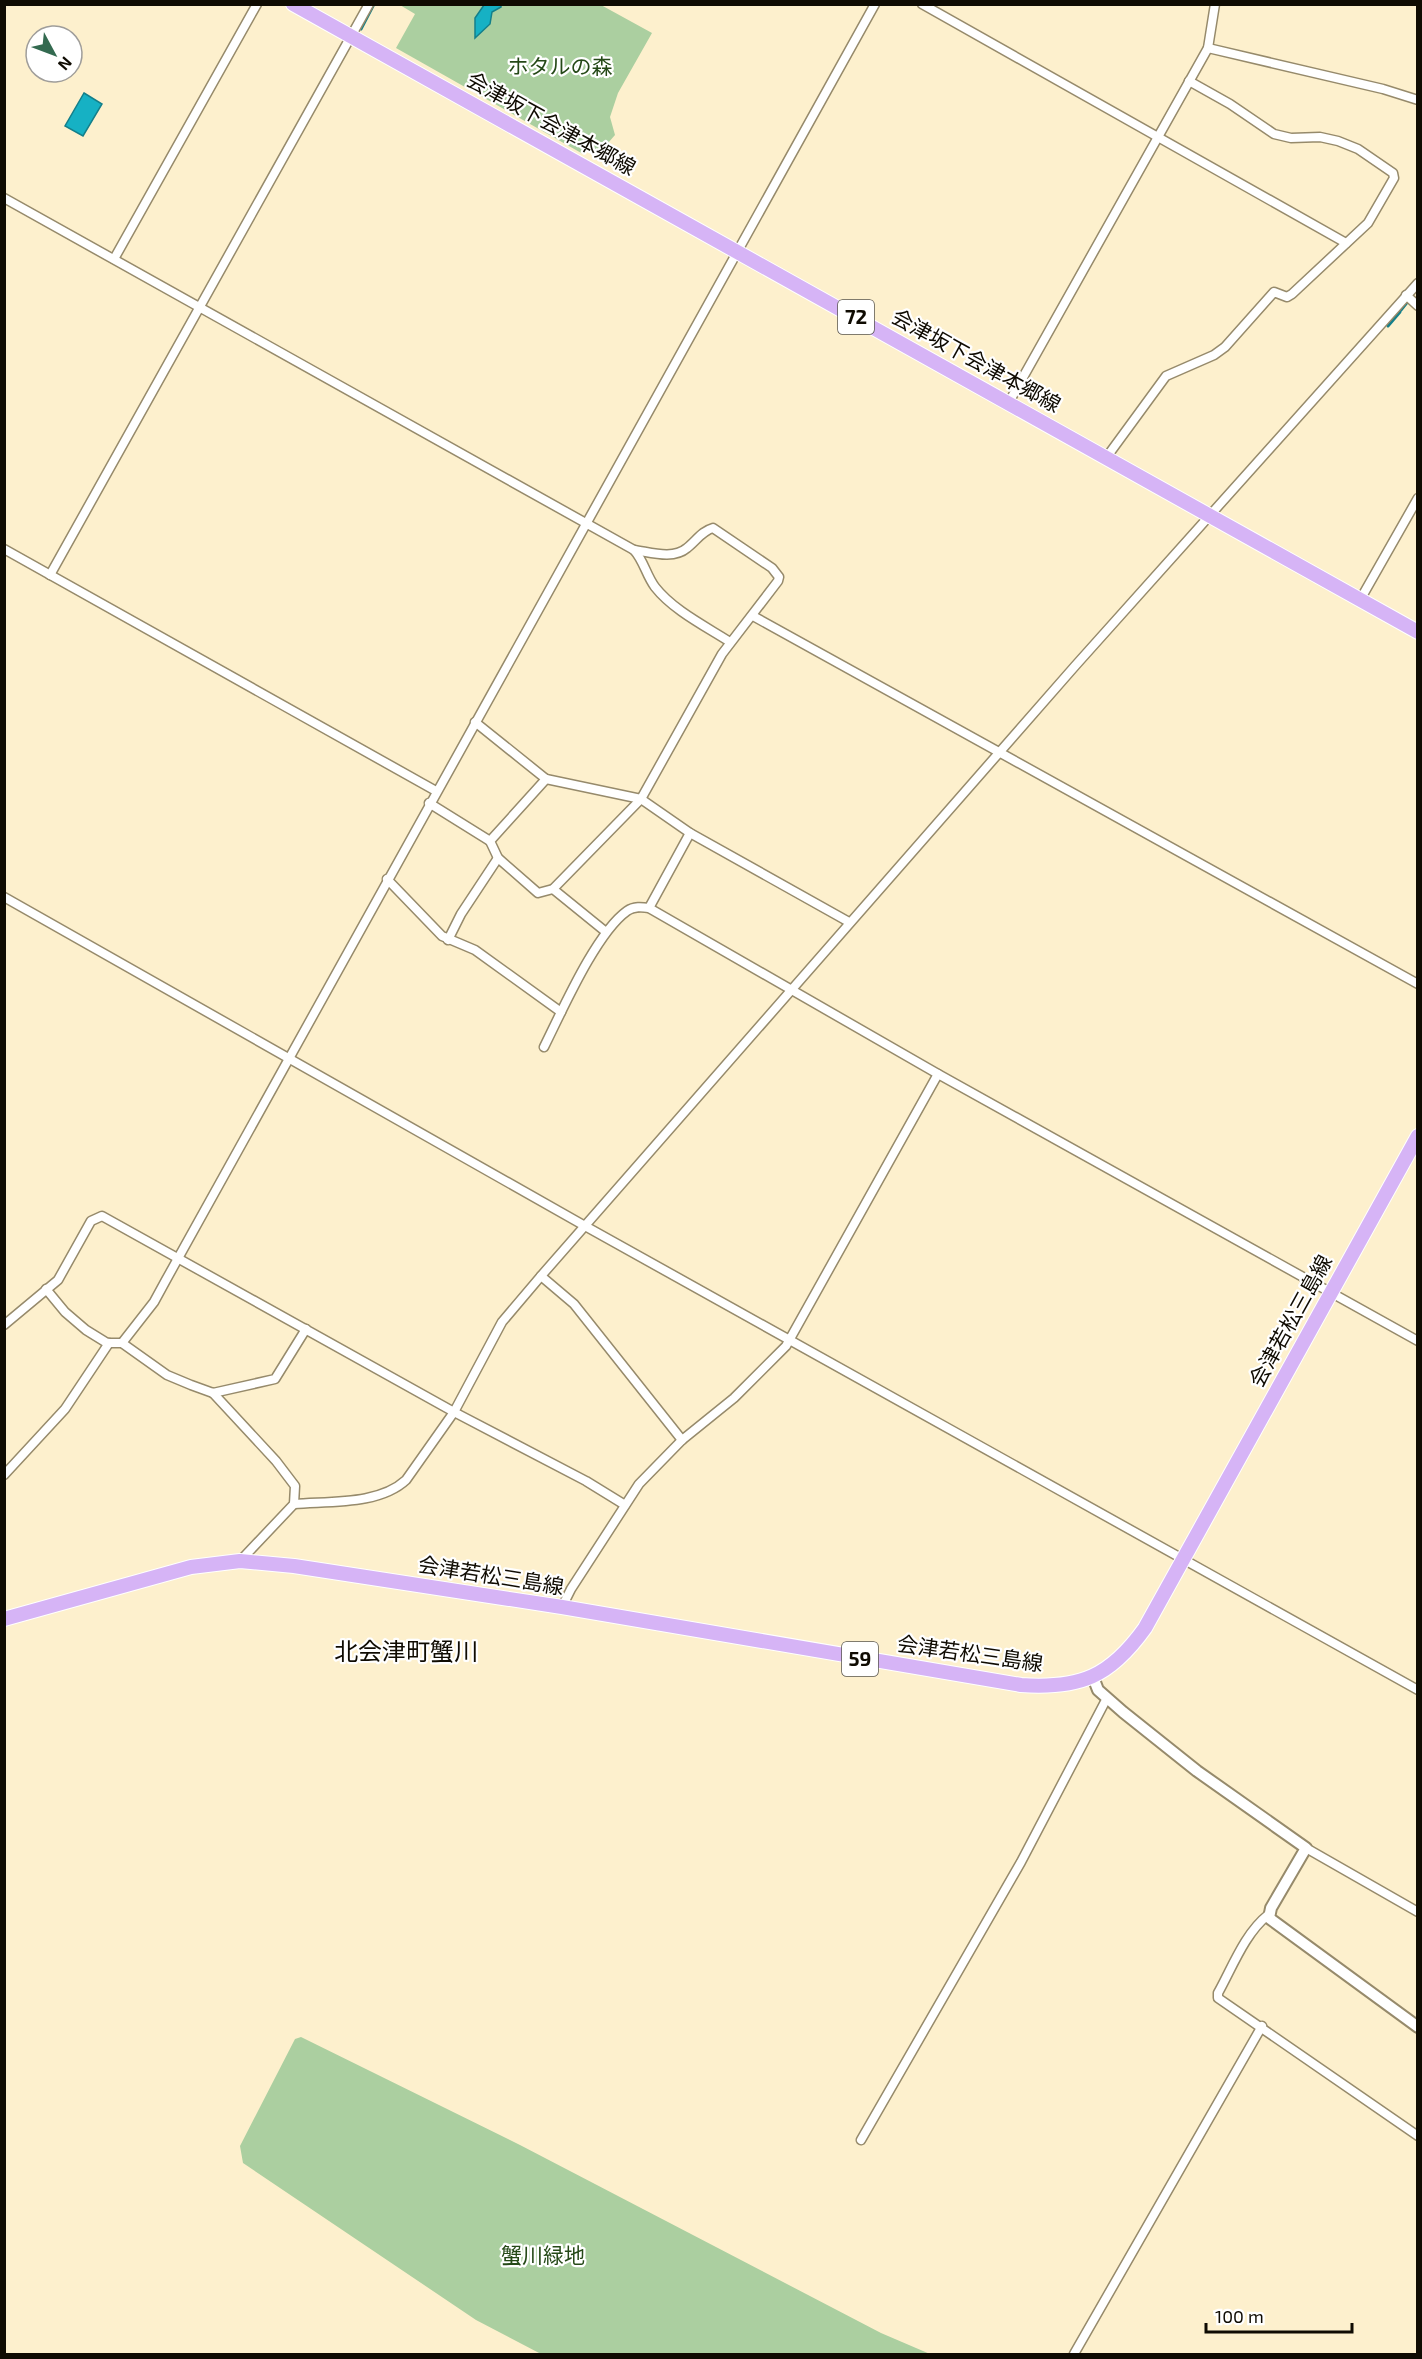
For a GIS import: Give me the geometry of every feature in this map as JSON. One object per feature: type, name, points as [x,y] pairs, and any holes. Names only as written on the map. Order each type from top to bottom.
[{"type":"main road","name":"会津坂下会津本郷線","points":[[293,4],[350,38],[738,251],[1418,632]]},
{"type":"main road","name":"会津若松三島線","points":[[4,1619],[190,1567],[240,1561],[294,1566],[562,1607],[1021,1685],[1053,1687],[1093,1677],[1121,1658],[1134,1643],[1418,1136]]},
{"type":"street","points":[[114,259],[257,4]]},
{"type":"street","points":[[50,575],[369,4]]},
{"type":"street","points":[[122,1343],[154,1302],[287,1058],[875,4]]},
{"type":"street","points":[[922,4],[1346,243]]},
{"type":"street","points":[[1008,404],[1208,48],[1215,4]]},
{"type":"street","points":[[1208,48],[1383,89],[1418,100]]},
{"type":"street","points":[[1106,458],[1166,376],[1214,355],[1225,347],[1274,292],[1287,297],[1292,294],[1368,223],[1394,177],[1393,173],[1358,149],[1338,141],[1320,136],[1292,138],[1274,134],[1230,104],[1189,81]]},
{"type":"street","points":[[4,198],[634,550],[641,558],[655,587],[683,611],[730,642]]},
{"type":"street","points":[[294,1504],[355,1499],[384,1494],[398,1488],[423,1458],[454,1412],[502,1322],[849,922],[1208,516],[1418,283]]},
{"type":"street","points":[[1407,295],[1418,306]]},
{"type":"street","points":[[1360,600],[1418,498]]},
{"type":"street","points":[[429,803],[490,841],[498,858],[538,893],[553,889],[640,799],[730,642],[753,616],[778,577],[772,568],[713,528],[705,530],[684,550],[676,554],[634,550]]},
{"type":"street","points":[[4,549],[436,790]]},
{"type":"street","points":[[753,616],[1418,984]]},
{"type":"street","points":[[475,722],[546,778],[640,799],[690,833],[849,922]]},
{"type":"street","points":[[490,841],[546,778]]},
{"type":"street","points":[[649,908],[690,833]]},
{"type":"street","points":[[448,940],[461,914],[498,858]]},
{"type":"street","points":[[387,879],[431,927],[448,940],[475,950],[561,1012]]},
{"type":"street","points":[[553,889],[606,932]]},
{"type":"street","points":[[4,897],[585,1226],[1418,1690]]},
{"type":"street","points":[[544,1047],[606,932],[628,910],[638,907],[649,908],[938,1074],[1418,1341]]},
{"type":"street","points":[[562,1607],[624,1504],[639,1484],[682,1440],[735,1398],[791,1339],[938,1074]]},
{"type":"street","points":[[4,1325],[58,1280],[91,1221],[102,1216],[454,1412],[586,1480],[624,1504]]},
{"type":"street","points":[[541,1276],[574,1304],[682,1440]]},
{"type":"street","points":[[46,1290],[72,1318],[110,1343],[122,1343],[167,1375],[213,1393],[276,1461],[295,1486],[294,1504],[240,1561]]},
{"type":"street","points":[[213,1393],[275,1379],[306,1329]]},
{"type":"street","points":[[4,1475],[65,1408],[110,1343]]},
{"type":"street","points":[[1093,1677],[1096,1687],[1107,1698],[1197,1771],[1306,1848],[1418,1912]]},
{"type":"street","points":[[861,2140],[1021,1862],[1107,1698]]},
{"type":"street","points":[[1306,1848],[1268,1915],[1260,1921],[1218,1993],[1218,1998],[1262,2026],[1418,2136]]},
{"type":"street","points":[[1268,1915],[1277,1926],[1418,2027]]},
{"type":"street","points":[[1074,2355],[1262,2026]]},
{"type":"green space","name":"ホタルの森","points":[[400,5],[601,5],[652,33],[618,93],[610,117],[615,135],[601,151],[585,151],[583,154],[396,48],[415,14]]},
{"type":"green space","name":"蟹川緑地","points":[[301,2037],[520,2145],[881,2333],[930,2354],[541,2354],[476,2320],[243,2163],[240,2146],[295,2039]]},
{"type":"water","points":[[484,5],[501,5],[501,7],[492,12],[490,24],[475,38],[475,18]]},
{"type":"water","points":[[84,93],[102,104],[83,136],[65,126]]},
{"type":"waterway","points":[[361,29],[374,4]]},
{"type":"waterway","points":[[1401,310],[1409,300]]},
{"type":"waterway","points":[[1388,326],[1400,312]]},
{"type":"district","name":"北会津町蟹川","points":[[406,1652]]}]
